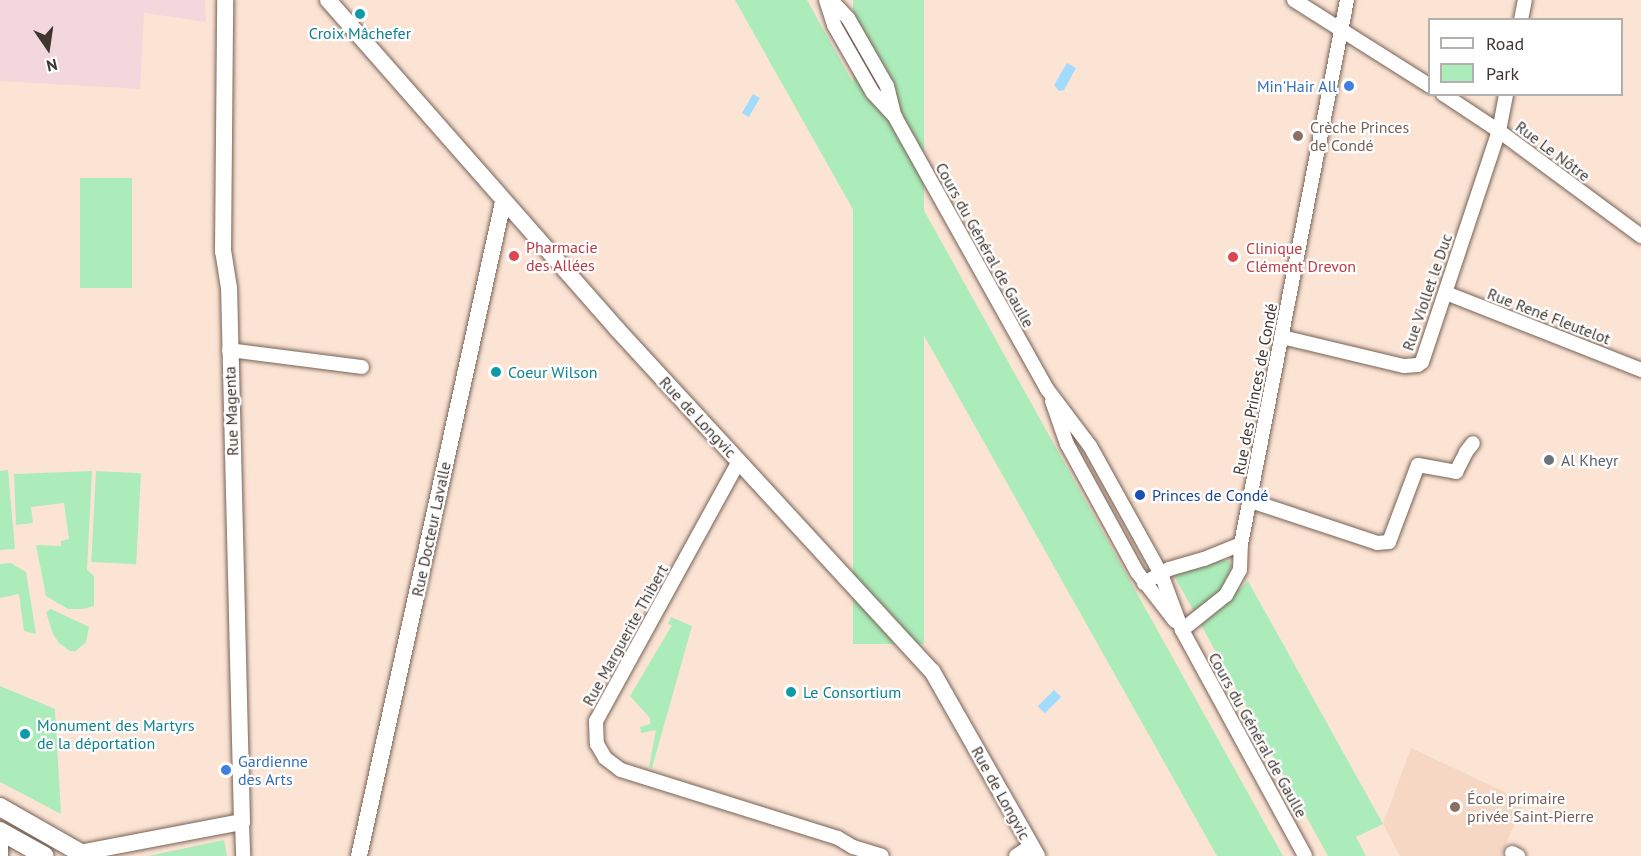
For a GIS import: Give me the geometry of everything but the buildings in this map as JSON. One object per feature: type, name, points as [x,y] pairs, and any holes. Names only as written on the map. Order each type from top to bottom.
[{"type":"main road","points":[[0,807],[83,854]]},
{"type":"main road","points":[[3,840],[45,856]]},
{"type":"street","name":"Rue Magenta","points":[[225,0],[223,252],[228,288],[242,822]]},
{"type":"street","name":"Rue de Longvic","points":[[328,0],[503,202],[932,671],[1034,851]]},
{"type":"street","name":"Cours du Général de Gaulle","points":[[826,0],[834,25],[868,85],[894,117],[1047,389],[1067,444],[1144,583],[1182,630]]},
{"type":"street","name":"Cours du Général de Gaulle","points":[[831,0],[848,18],[887,86],[894,117]]},
{"type":"street","points":[[1294,0],[1428,85]]},
{"type":"street","name":"Rue des Princes de Condé","points":[[1182,630],[1226,595],[1240,570],[1241,544],[1347,0]]},
{"type":"street","points":[[1521,18],[1524,0]]},
{"type":"street","name":"Rue Le Nôtre","points":[[1446,96],[1499,131],[1641,236]]},
{"type":"street","name":"Rue Viollet le Duc","points":[[1282,337],[1404,366],[1418,365],[1425,356],[1499,131],[1506,96]]},
{"type":"street","name":"Rue Docteur Lavalle","points":[[358,856],[503,202]]},
{"type":"street","name":"Rue René Fleutelot","points":[[1446,293],[1641,370]]},
{"type":"street","points":[[229,350],[362,367]]},
{"type":"street","name":"Cours du Général de Gaulle","points":[[1047,389],[1084,435],[1161,574],[1182,630],[1305,856]]},
{"type":"street","points":[[1251,501],[1377,543],[1389,542],[1418,465],[1456,472],[1473,443]]},
{"type":"street","name":"Rue Marguerite Thibert","points":[[739,461],[596,721],[597,744],[605,758],[621,770],[838,838],[853,847],[882,856]]},
{"type":"street","points":[[1144,583],[1161,574],[1241,544]]},
{"type":"street","points":[[83,854],[242,822],[243,856]]},
{"type":"street","points":[[0,856],[3,840],[50,836]]},
{"type":"street","points":[[141,856],[157,840]]},
{"type":"street","points":[[1016,856],[1034,851]]},
{"type":"shaded area","points":[[0,0],[205,0],[206,22],[144,13],[140,89],[0,81]]},
{"type":"shaded area","name":"École primaire privée Saint-Pierre","points":[[1411,748],[1524,801],[1501,856],[1400,856],[1383,824]]},
{"type":"green space","points":[[735,0],[807,0],[1283,856],[1217,856]]},
{"type":"green space","points":[[853,0],[924,0],[924,644],[853,644]]},
{"type":"green space","points":[[80,178],[132,178],[132,288],[80,288]]},
{"type":"green space","points":[[8,470],[15,549],[0,550],[0,471]]},
{"type":"green space","points":[[92,471],[87,570],[94,576],[94,606],[68,609],[46,596],[36,545],[61,546],[61,541],[69,539],[64,503],[31,507],[33,523],[16,525],[14,474]]},
{"type":"green space","points":[[96,471],[141,473],[136,564],[91,562]]},
{"type":"green space","points":[[1221,560],[1229,561],[1232,566],[1224,587],[1196,615],[1173,574]]},
{"type":"green space","points":[[11,563],[26,572],[36,634],[24,631],[19,594],[0,598],[0,564]]},
{"type":"green space","points":[[1248,581],[1383,824],[1356,837],[1366,856],[1328,856],[1201,625]]},
{"type":"green space","points":[[51,609],[89,627],[86,642],[76,651],[70,651],[59,643],[53,634],[46,612]]},
{"type":"green space","points":[[671,617],[692,626],[652,768],[649,767],[656,730],[641,733],[640,727],[650,724],[650,718],[630,696],[672,625],[668,624]]},
{"type":"green space","points":[[0,686],[55,709],[61,814],[0,782]]},
{"type":"green space","points":[[224,840],[227,856],[148,856]]},
{"type":"water","points":[[1067,63],[1076,68],[1064,90],[1059,91],[1054,85]]},
{"type":"water","points":[[753,94],[760,98],[749,117],[742,113]]},
{"type":"water","points":[[1054,690],[1061,697],[1045,713],[1038,706]]},
{"type":"place","name":"Croix Mâchefer","points":[[360,14]]},
{"type":"place","name":"Min'Hair All","points":[[1349,86]]},
{"type":"place","name":"Crèche Princes de Condé","points":[[1298,136]]},
{"type":"place","name":"Pharmacie des Allées","points":[[514,256]]},
{"type":"place","name":"Clinique Clément Drevon","points":[[1233,257]]},
{"type":"place","name":"Coeur Wilson","points":[[496,372]]},
{"type":"place","name":"Al Kheyr","points":[[1549,460]]},
{"type":"place","name":"Princes de Condé","points":[[1140,495]]},
{"type":"place","name":"Le Consortium","points":[[791,692]]},
{"type":"place","name":"Monument des Martyrs de la déportation","points":[[25,734]]},
{"type":"place","name":"Gardienne des Arts","points":[[226,770]]},
{"type":"place","name":"École primaire privée Saint-Pierre","points":[[1455,807]]}]
